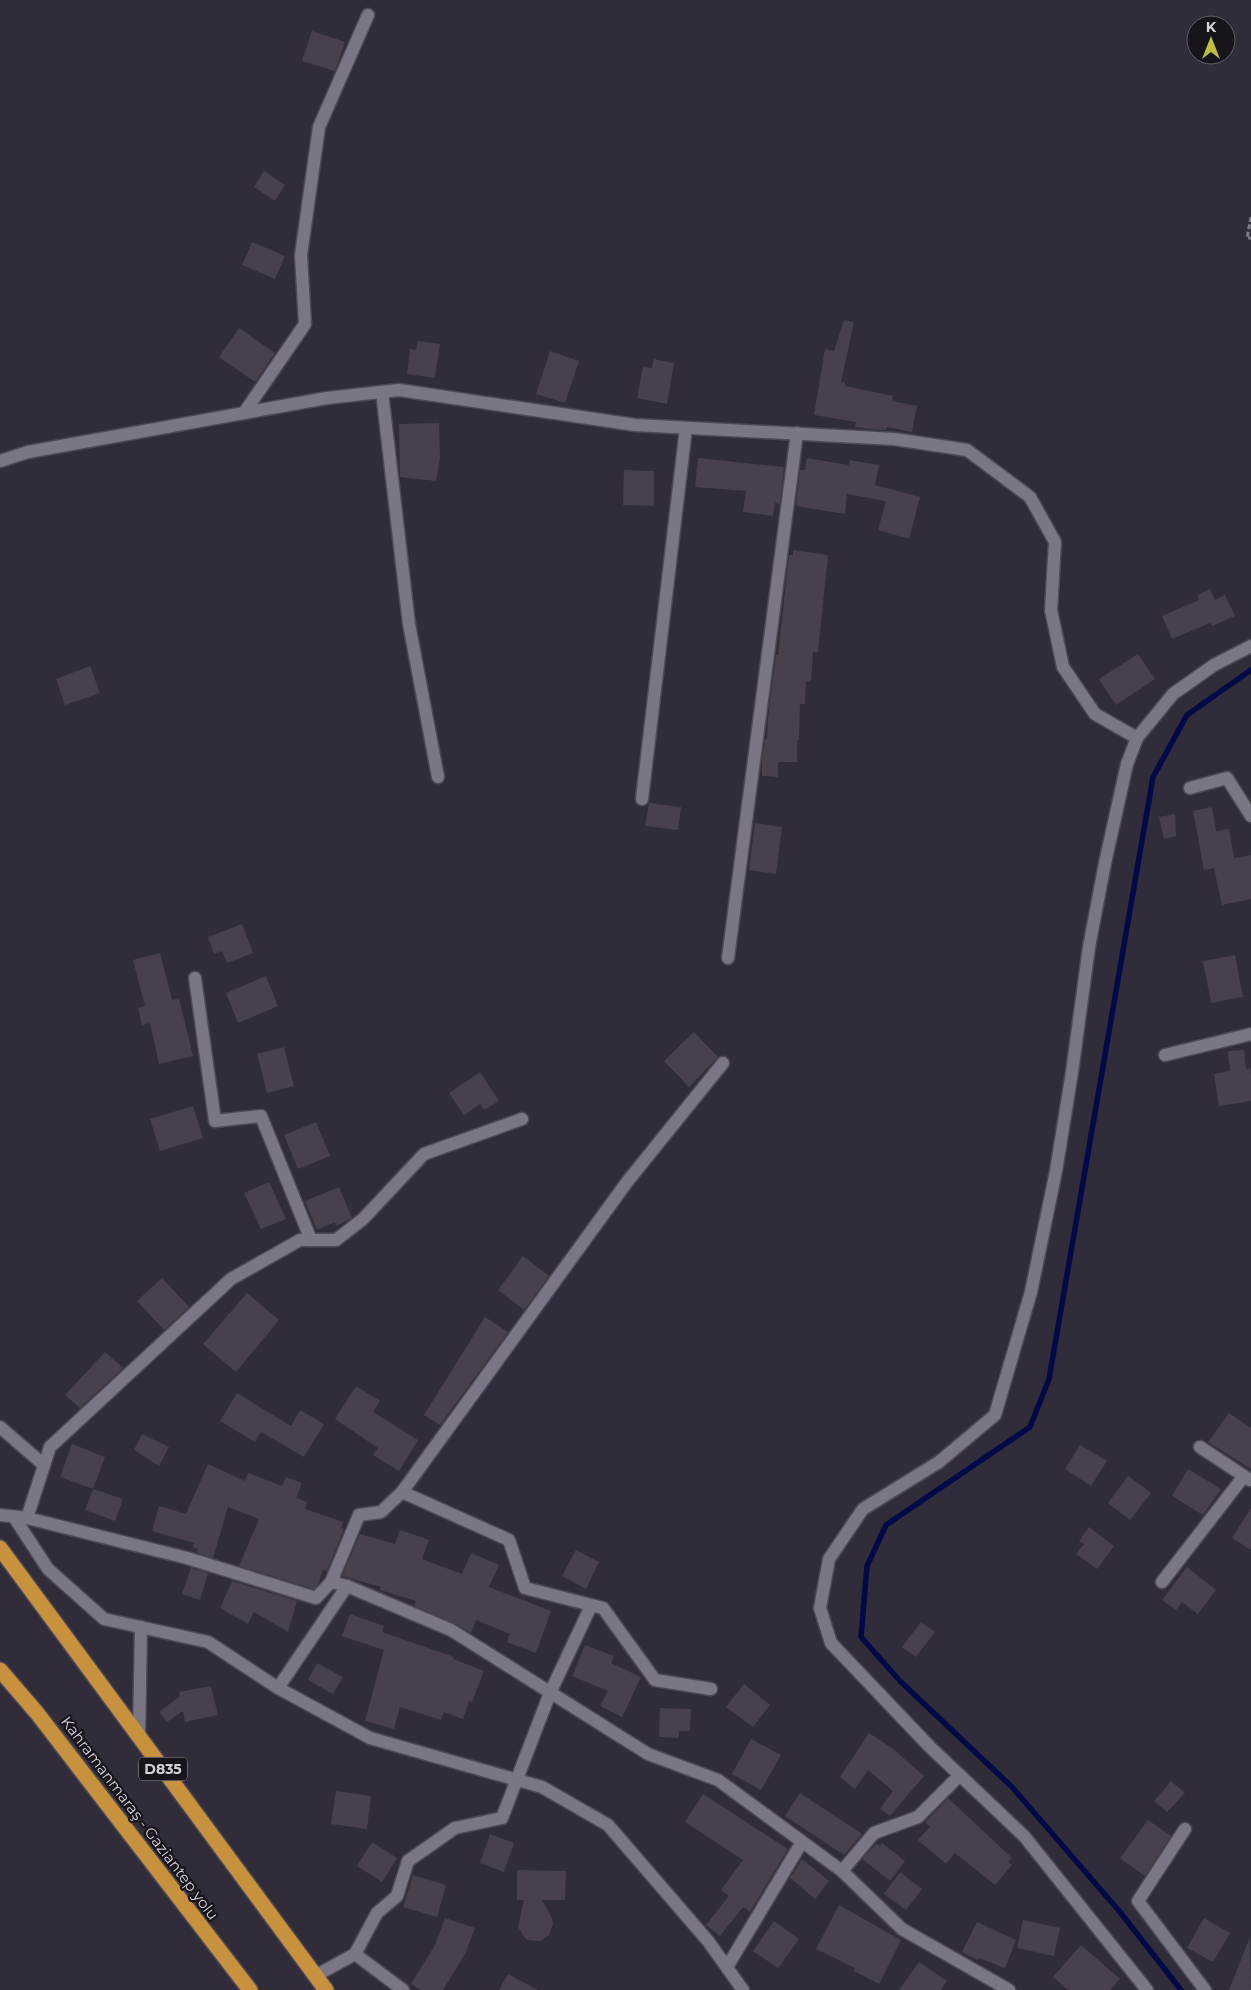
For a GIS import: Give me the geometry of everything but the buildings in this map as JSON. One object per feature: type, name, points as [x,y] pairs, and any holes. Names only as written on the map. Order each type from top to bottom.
[{"type":"highway","name":"D835","points":[[0,1548],[326,1990]]},
{"type":"highway","name":"Kahramanmaraş - Gaziantep yolu","points":[[0,1670],[37,1713],[250,1990]]},
{"type":"street","points":[[244,413],[305,324],[301,255],[319,127],[368,15]]},
{"type":"street","points":[[0,461],[28,452],[327,398],[399,390],[635,425],[894,439],[968,450],[1030,497],[1055,542],[1051,610],[1063,667],[1095,714],[1137,738]]},
{"type":"street","points":[[382,392],[409,624],[438,777]]},
{"type":"street","points":[[642,799],[686,428]]},
{"type":"street","points":[[728,958],[797,433]]},
{"type":"street","points":[[1147,1990],[1024,1836],[960,1775],[831,1643],[820,1608],[829,1559],[863,1509],[938,1462],[995,1415],[1031,1292],[1056,1171],[1089,947],[1127,764],[1137,738],[1173,694],[1214,665],[1251,646]]},
{"type":"street","points":[[1190,788],[1227,778],[1251,816]]},
{"type":"street","points":[[195,978],[215,1121],[261,1116],[311,1240]]},
{"type":"street","points":[[1165,1055],[1251,1034]]},
{"type":"street","points":[[0,1515],[21,1517],[187,1558],[316,1598],[332,1582],[360,1515],[380,1512],[402,1492],[627,1182],[723,1063]]},
{"type":"street","points":[[21,1517],[50,1447],[230,1279],[300,1240],[336,1240],[363,1219],[424,1154],[522,1119]]},
{"type":"street","points":[[0,1427],[44,1465]]},
{"type":"street","points":[[1162,1582],[1247,1478],[1200,1447]]},
{"type":"street","points":[[402,1492],[509,1540],[525,1588],[603,1608],[655,1680],[711,1689]]},
{"type":"street","points":[[21,1517],[48,1569],[104,1619],[208,1642],[278,1688],[370,1738],[542,1787],[608,1824],[708,1941],[743,1990]]},
{"type":"street","points":[[332,1582],[347,1586],[451,1630],[648,1754],[718,1780],[842,1871],[902,1930],[1009,1990]]},
{"type":"street","points":[[278,1688],[347,1586]]},
{"type":"street","points":[[315,1976],[355,1954],[377,1913],[397,1896],[408,1861],[455,1828],[502,1818],[518,1781],[550,1693],[591,1606]]},
{"type":"street","points":[[139,1737],[141,1627]]},
{"type":"street","points":[[842,1871],[874,1832],[918,1817],[960,1775]]},
{"type":"street","points":[[1185,1829],[1138,1901],[1205,1990]]},
{"type":"street","points":[[727,1967],[802,1842]]},
{"type":"street","points":[[355,1954],[403,1990]]},
{"type":"path","points":[[1251,216],[1247,238],[1251,238]]},
{"type":"waterway","points":[[1181,1990],[1120,1912],[1012,1787],[900,1681],[861,1637],[867,1566],[886,1525],[1030,1427],[1049,1379],[1153,777],[1187,715],[1251,670]]}]
